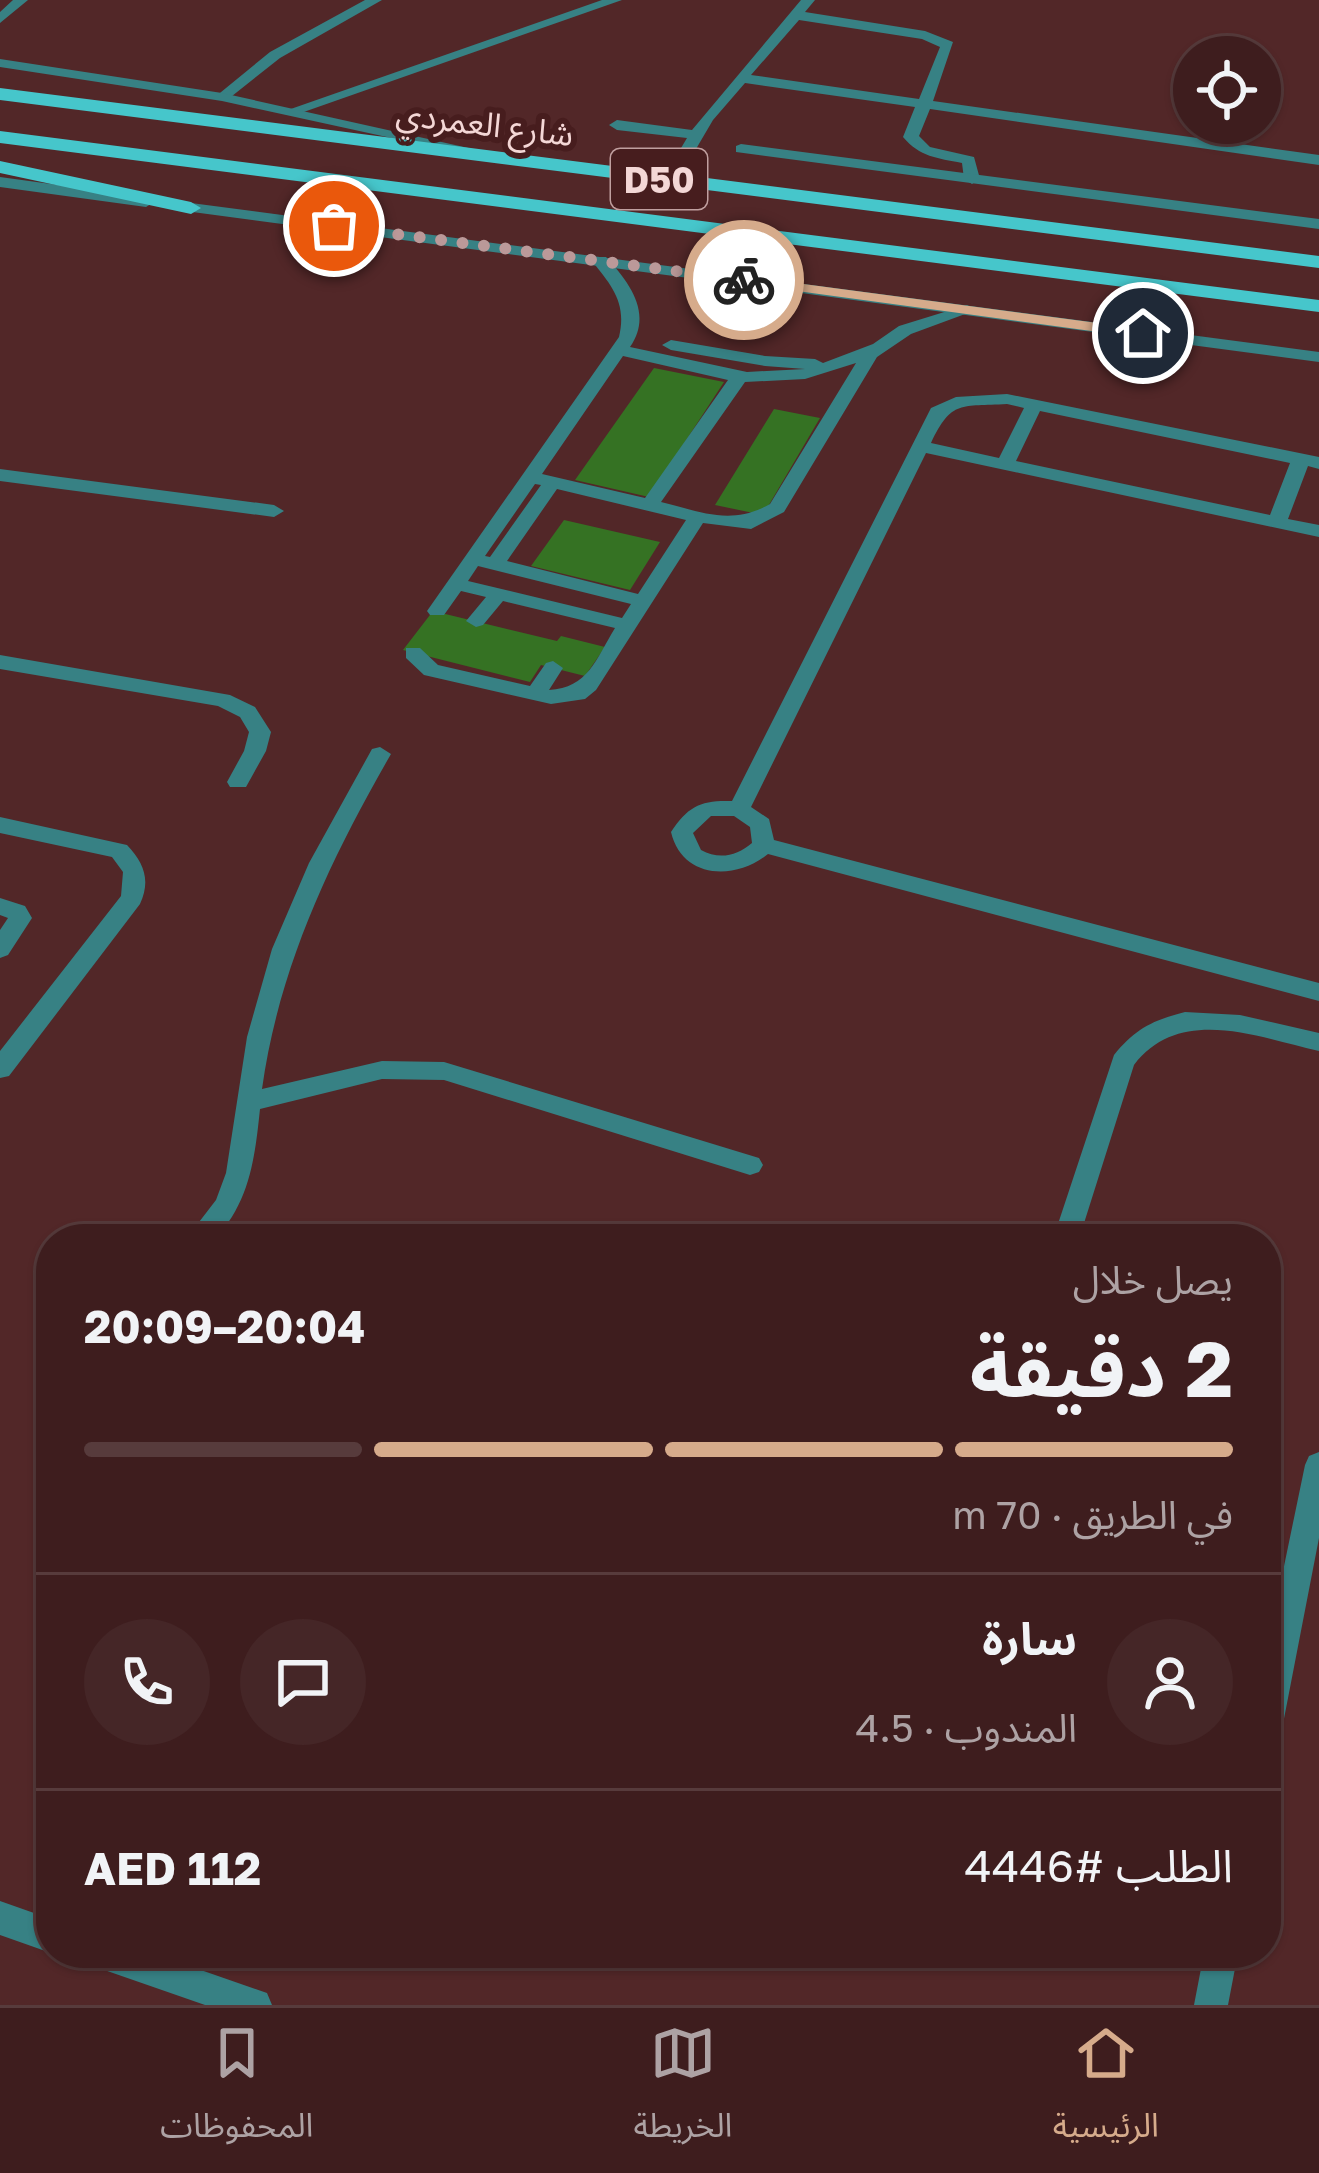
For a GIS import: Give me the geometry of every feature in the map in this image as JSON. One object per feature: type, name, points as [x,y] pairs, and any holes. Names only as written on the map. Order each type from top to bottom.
[{"type":"main road","name":"شارع العمردي","points":[[0,94],[1319,262]]},
{"type":"main road","name":"شارع العمردي","points":[[0,137],[1319,306]]},
{"type":"main road","points":[[0,167],[191,208]]},
{"type":"street","points":[[0,19],[21,0]]},
{"type":"street","points":[[222,97],[275,55],[375,0]]},
{"type":"street","points":[[292,111],[615,0]]},
{"type":"street","points":[[670,180],[695,135],[808,0]]},
{"type":"street","points":[[795,15],[944,42],[950,50],[912,142],[925,151],[969,160],[972,178]]},
{"type":"street","points":[[0,63],[222,97],[508,159]]},
{"type":"street","points":[[740,78],[1319,160]]},
{"type":"street","points":[[617,125],[695,135]]},
{"type":"street","points":[[741,149],[1319,224]]},
{"type":"street","points":[[0,182],[1319,357]]},
{"type":"street","points":[[437,611],[456,584],[484,561],[542,480],[624,343],[632,310],[629,296],[600,261]]},
{"type":"street","points":[[624,343],[740,376],[806,378],[905,330],[967,310]]},
{"type":"street","points":[[624,343],[766,361],[847,362]]},
{"type":"street","points":[[542,480],[738,524],[772,514],[863,363],[880,345]]},
{"type":"street","points":[[650,505],[740,376]]},
{"type":"street","points":[[739,809],[937,412],[956,402],[980,398],[1034,405],[1310,461],[1277,522]]},
{"type":"street","points":[[1005,464],[1034,405]]},
{"type":"street","points":[[918,446],[1319,531]]},
{"type":"street","points":[[0,475],[274,511]]},
{"type":"street","points":[[413,653],[424,667],[451,669],[536,693],[560,698],[584,690],[698,516]]},
{"type":"street","points":[[484,561],[643,601]]},
{"type":"street","points":[[456,584],[627,626]]},
{"type":"street","points":[[476,621],[499,594]]},
{"type":"street","points":[[572,638],[587,616]]},
{"type":"street","points":[[0,662],[223,700],[248,712],[260,732],[238,782]]},
{"type":"street","points":[[536,693],[553,668]]},
{"type":"street","points":[[210,1224],[236,1188],[248,1144],[257,1038],[295,918],[318,863],[380,754]]},
{"type":"street","points":[[709,808],[739,809],[761,824],[764,845],[744,861],[700,860],[689,852],[682,832],[696,813],[709,808]]},
{"type":"street","points":[[0,825],[119,851],[133,864],[137,880],[131,898],[0,1069]]},
{"type":"street","points":[[764,845],[1319,992]]},
{"type":"street","points":[[0,905],[20,918],[0,949]]},
{"type":"street","points":[[1071,1224],[1123,1062],[1132,1044],[1149,1030],[1196,1020],[1319,1042]]},
{"type":"street","points":[[248,1102],[382,1070],[444,1071],[750,1165]]},
{"type":"street","points":[[1281,1654],[1319,1465]]},
{"type":"street","points":[[0,1918],[36,1931]]},
{"type":"street","points":[[146,1968],[255,2005]]},
{"type":"street","points":[[1210,2005],[1218,1968]]},
{"type":"building","points":[[654,368],[724,382],[649,497],[575,480]]},
{"type":"building","points":[[774,409],[820,418],[763,515],[715,505]]},
{"type":"building","points":[[564,520],[660,542],[630,590],[531,566]]},
{"type":"building","points":[[433,611],[557,641],[561,636],[605,647],[585,676],[541,665],[530,682],[403,650]]},
{"type":"way so far","points":[[334,226],[744,280]]},
{"type":"route","points":[[744,280],[1143,333]]}]
